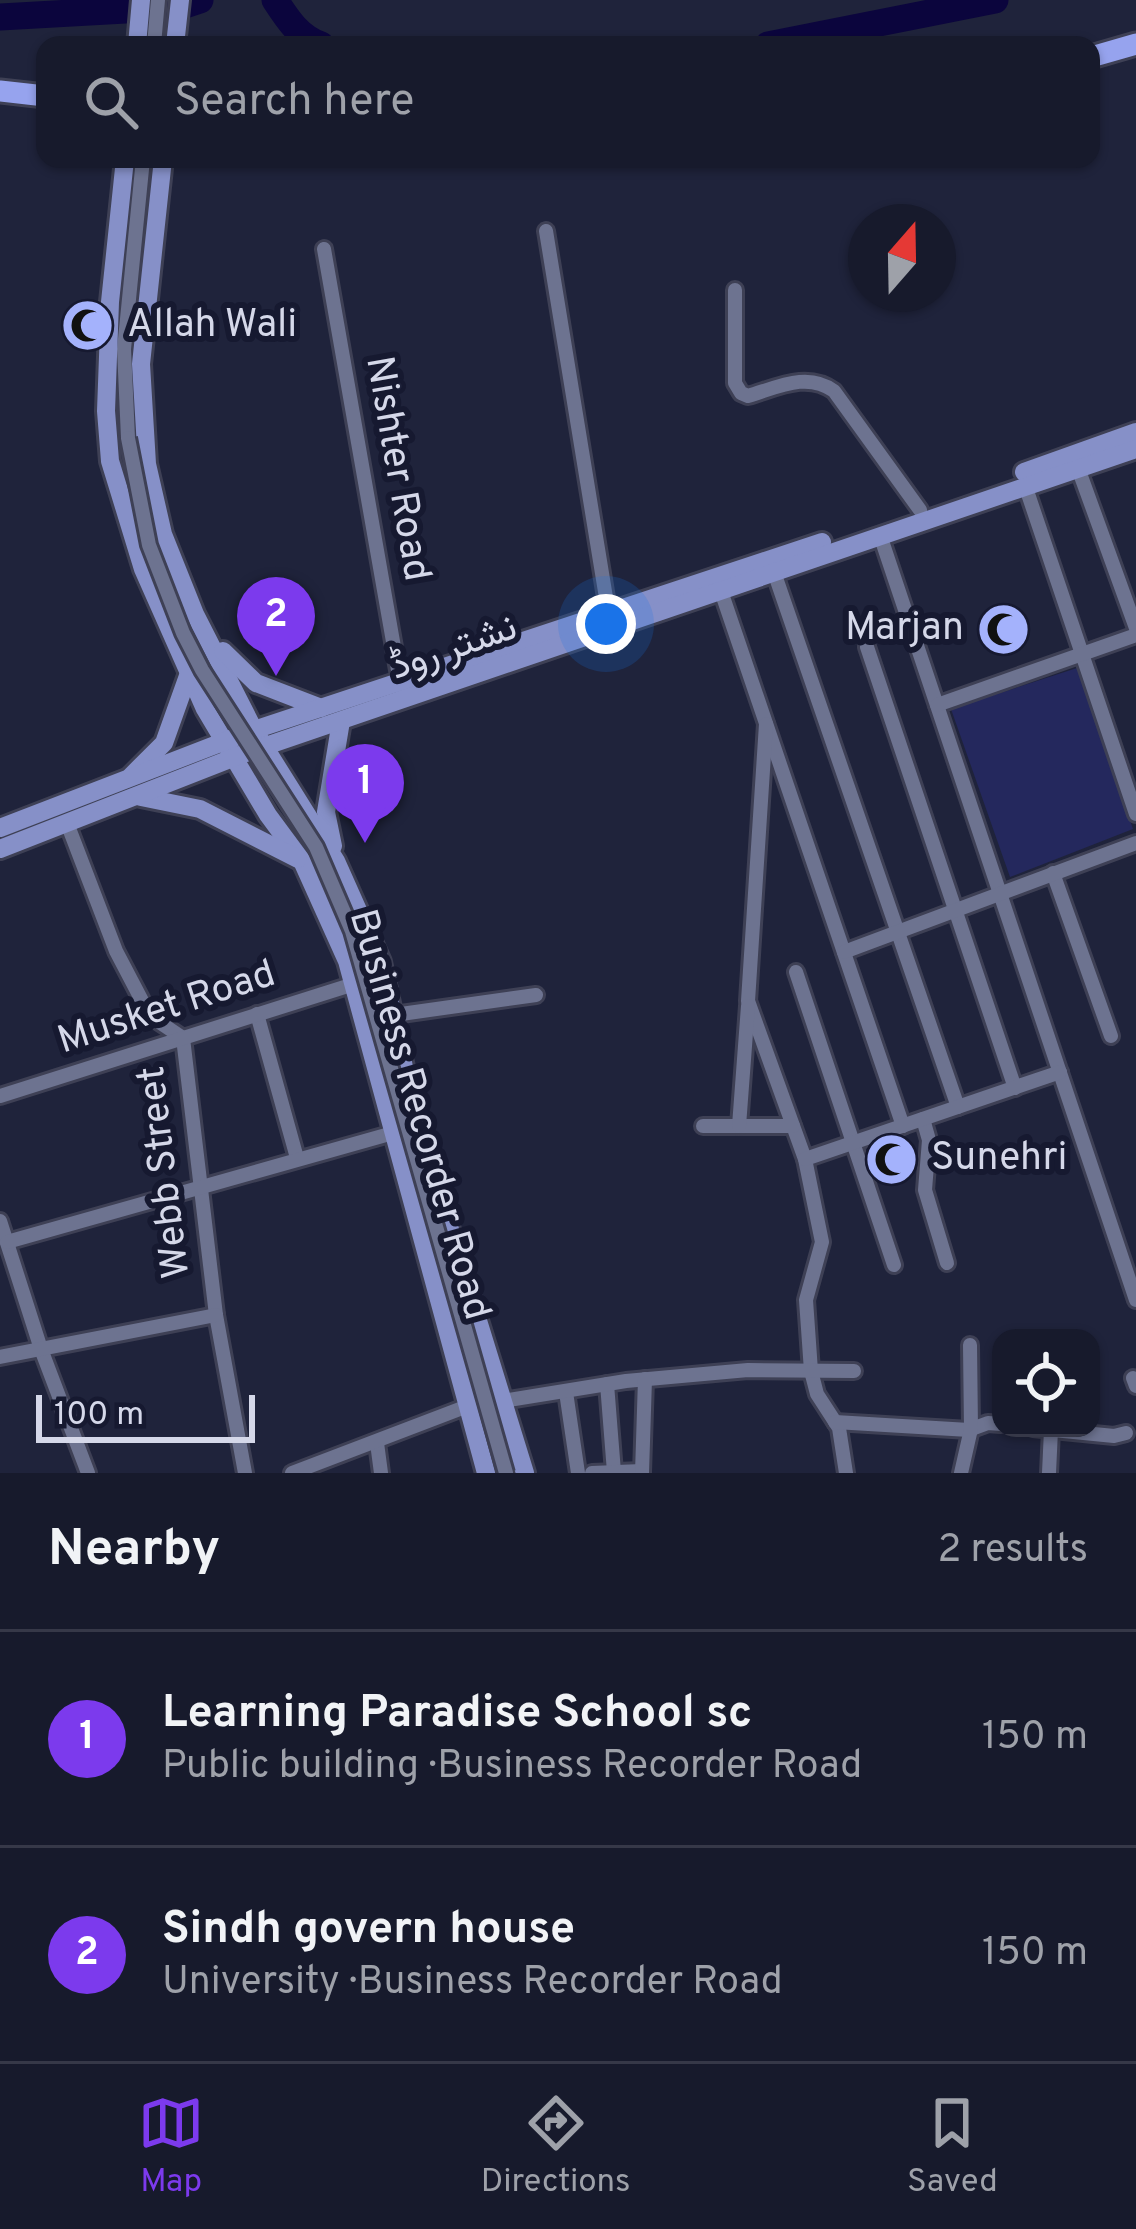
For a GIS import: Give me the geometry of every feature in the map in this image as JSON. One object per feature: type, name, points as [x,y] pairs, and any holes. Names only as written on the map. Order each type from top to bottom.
[{"type":"highway","points":[[1100,54],[1136,44]]},
{"type":"highway","points":[[0,91],[36,95]]},
{"type":"main road","points":[[138,36],[141,0]]},
{"type":"main road","points":[[176,36],[180,0]]},
{"type":"main road","name":"Business Recorder Road","points":[[124,168],[110,302],[106,411],[110,461],[143,569],[189,673],[268,815],[302,861],[354,984],[486,1473]]},
{"type":"main road","name":"Business Recorder Road","points":[[162,168],[141,364],[147,464],[164,534],[195,614],[259,738],[336,861],[381,962],[414,1113],[525,1473]]},
{"type":"main road","name":"نشتر روڈ","points":[[610,621],[721,591],[1135,447]]},
{"type":"main road","name":"نشتر روڈ","points":[[259,738],[341,721],[402,692],[920,510],[1135,447]]},
{"type":"main road","points":[[195,614],[228,658],[256,683],[321,708]]},
{"type":"main road","points":[[189,673],[164,742],[132,788],[200,809],[302,861]]},
{"type":"main road","name":"نشتر روڈ","points":[[0,828],[132,788],[321,708],[402,692]]},
{"type":"main road","points":[[336,861],[326,812],[341,721]]},
{"type":"main road","name":"نشتر روڈ","points":[[0,849],[67,823],[132,788]]},
{"type":"street","points":[[155,36],[158,0]]},
{"type":"street","points":[[142,168],[126,320],[124,395],[131,467],[149,545],[192,651],[316,847],[342,905],[506,1473]]},
{"type":"street","points":[[546,231],[610,621]]},
{"type":"street","name":"Nishter Road","points":[[324,249],[402,692]]},
{"type":"street","points":[[734,290],[735,383],[741,393],[748,396],[805,380],[824,384],[834,391],[920,510]]},
{"type":"street","points":[[937,705],[1136,631],[1078,468]]},
{"type":"street","points":[[1025,485],[1136,814]]},
{"type":"street","points":[[880,535],[1136,1300]]},
{"type":"street","points":[[774,572],[958,1107]]},
{"type":"street","points":[[721,591],[903,1126]]},
{"type":"street","points":[[867,646],[1015,1088]]},
{"type":"street","points":[[739,1126],[766,724]]},
{"type":"street","name":"Webb Street","points":[[67,823],[116,951],[150,1016],[183,1038],[216,1315],[245,1473]]},
{"type":"street","points":[[844,952],[1136,843]]},
{"type":"street","points":[[1053,873],[1112,1036]]},
{"type":"street","points":[[796,972],[894,1265]]},
{"type":"street","name":"Musket Road","points":[[0,1096],[354,984]]},
{"type":"street","points":[[394,1015],[536,995]]},
{"type":"street","points":[[748,1001],[805,1159],[822,1242],[806,1300],[811,1370],[818,1394],[835,1421],[846,1473]]},
{"type":"street","points":[[256,1014],[297,1158]]},
{"type":"street","points":[[805,1159],[1060,1072]]},
{"type":"street","points":[[923,1119],[929,1140],[925,1190],[947,1263]]},
{"type":"street","points":[[703,1126],[793,1126]]},
{"type":"street","points":[[7,1242],[393,1133]]},
{"type":"street","points":[[0,1221],[88,1473]]},
{"type":"street","points":[[0,1357],[216,1315]]},
{"type":"street","points":[[962,1473],[971,1429],[970,1346]]},
{"type":"street","points":[[292,1473],[465,1407],[645,1379],[748,1370],[854,1371]]},
{"type":"street","points":[[592,1473],[642,1472],[645,1379]]},
{"type":"street","points":[[608,1384],[614,1472]]},
{"type":"street","points":[[566,1392],[578,1473]]},
{"type":"street","points":[[835,1421],[971,1429],[992,1423]]},
{"type":"street","points":[[1100,1435],[1126,1433]]},
{"type":"street","points":[[1049,1473],[1051,1437]]},
{"type":"street","points":[[377,1443],[381,1473]]},
{"type":"shaded area","points":[[1077,668],[1133,829],[1010,877],[951,709]]},
{"type":"waterway","points":[[0,17],[179,7],[200,0]]},
{"type":"waterway","points":[[275,0],[304,36]]},
{"type":"waterway","points":[[813,36],[995,0]]},
{"type":"place","name":"Allah Wali","points":[[88,326]]},
{"type":"place","name":"Marjan","points":[[1003,629]]},
{"type":"place","name":"Sindh govern house","points":[[276,676]]},
{"type":"place","name":"Learning Paradise School sc","points":[[365,843]]},
{"type":"place","name":"Sunehri","points":[[892,1159]]}]
